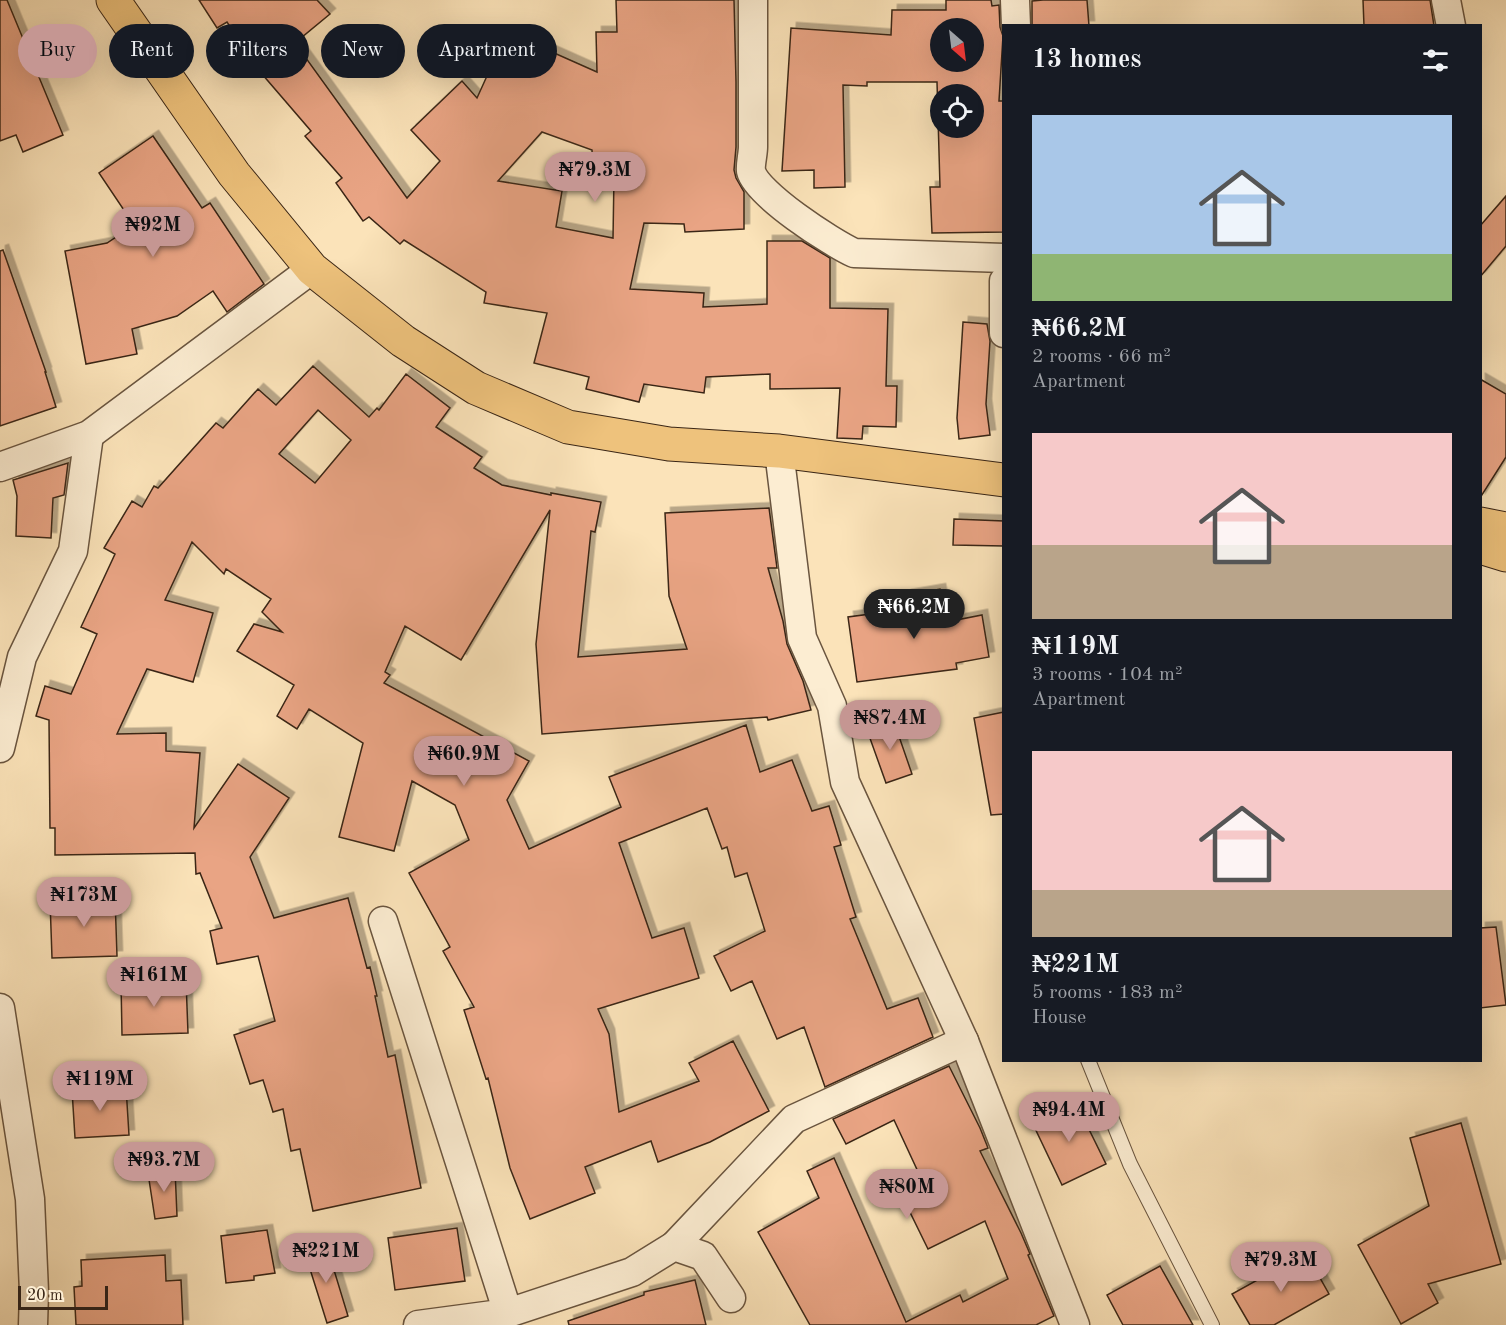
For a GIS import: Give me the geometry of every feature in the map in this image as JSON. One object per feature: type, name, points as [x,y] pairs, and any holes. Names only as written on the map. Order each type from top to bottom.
[{"type":"main road","points":[[113,0],[234,174],[312,269],[403,341],[476,388],[568,427],[669,444],[779,451],[1002,480]]},
{"type":"main road","points":[[1482,524],[1506,529]]},
{"type":"main road","points":[[1482,547],[1506,555]]},
{"type":"street","points":[[753,0],[751,172],[766,193],[833,244],[854,254],[1002,258]]},
{"type":"street","points":[[1015,0],[1016,24]]},
{"type":"street","points":[[1446,0],[1450,24]]},
{"type":"street","points":[[0,467],[89,435],[312,269]]},
{"type":"street","points":[[0,748],[22,657],[73,551],[89,435]]},
{"type":"street","points":[[779,451],[802,638],[832,706],[845,782],[964,1041],[1075,1325]]},
{"type":"street","points":[[383,921],[508,1313]]},
{"type":"street","points":[[0,1008],[7,1105],[30,1199],[33,1325]]},
{"type":"street","points":[[418,1325],[508,1313],[632,1272],[674,1246],[794,1119],[964,1041]]},
{"type":"street","points":[[674,1246],[703,1257],[731,1298]]},
{"type":"lane","points":[[1089,1062],[1130,1164],[1212,1325]]},
{"type":"building","points":[[0,0],[7,0],[18,27],[18,78],[39,78],[63,135],[23,152],[16,135],[0,141]]},
{"type":"building","points":[[199,0],[317,0],[330,14],[309,31],[309,24],[228,24],[227,22],[214,24]]},
{"type":"building","points":[[616,0],[734,0],[736,147],[734,170],[744,192],[744,229],[685,232],[684,224],[644,223],[630,289],[704,293],[703,307],[767,304],[767,241],[802,241],[830,258],[830,308],[888,309],[886,386],[897,386],[896,427],[863,426],[862,439],[837,438],[840,388],[770,389],[770,374],[706,377],[704,393],[644,384],[639,402],[586,389],[589,377],[534,363],[547,313],[484,303],[486,292],[404,240],[400,244],[369,217],[363,221],[336,183],[342,178],[305,136],[311,131],[265,78],[309,78],[309,62],[407,198],[440,161],[411,130],[462,81],[477,98],[486,78],[557,78],[557,54],[597,72],[596,32],[617,32]],"holes":[[[542,132],[592,150],[593,177],[614,176],[613,238],[556,227],[562,191],[498,181]]]},
{"type":"building","points":[[946,0],[991,0],[992,6],[999,5],[1002,33],[999,101],[1002,101],[1002,232],[932,233],[930,187],[940,187],[939,138],[984,138],[984,84],[867,82],[867,86],[843,85],[845,187],[814,188],[814,170],[782,171],[791,28],[891,35],[892,10],[946,10]]},
{"type":"building","points":[[1087,0],[1089,24],[1032,24],[1032,1]]},
{"type":"building","points":[[1363,0],[1430,0],[1434,24],[1364,24]]},
{"type":"building","points":[[153,136],[202,208],[210,203],[264,284],[227,312],[213,291],[177,316],[132,329],[137,354],[86,364],[65,251],[107,243],[134,225],[99,173]]},
{"type":"building","points":[[1506,196],[1506,246],[1482,275],[1482,224]]},
{"type":"building","points":[[3,250],[56,407],[0,426],[0,251]]},
{"type":"building","points":[[963,322],[987,324],[990,341],[986,404],[990,435],[959,439],[957,418]]},
{"type":"building","points":[[313,366],[369,417],[377,408],[379,410],[406,374],[450,408],[436,427],[482,457],[474,468],[502,485],[601,502],[595,532],[591,531],[578,657],[687,649],[669,596],[665,513],[769,508],[777,568],[768,568],[787,644],[803,681],[811,710],[768,720],[767,717],[542,734],[536,644],[550,510],[461,660],[405,626],[385,672],[390,675],[384,683],[529,761],[507,800],[529,849],[621,807],[609,777],[746,725],[760,772],[792,760],[812,811],[829,806],[841,845],[834,847],[856,917],[850,919],[887,1009],[918,998],[933,1037],[825,1087],[804,1027],[777,1039],[752,981],[731,991],[714,956],[765,931],[747,873],[735,877],[727,847],[722,849],[707,808],[619,843],[652,938],[684,928],[699,978],[598,1009],[609,1034],[619,1112],[699,1081],[689,1063],[733,1041],[769,1111],[710,1142],[658,1162],[651,1141],[585,1167],[595,1193],[530,1219],[510,1168],[488,1078],[486,1079],[464,1010],[474,1007],[443,951],[450,947],[409,873],[469,840],[455,805],[412,781],[394,851],[339,837],[363,743],[309,709],[297,729],[277,716],[294,685],[237,651],[254,624],[282,632],[262,612],[271,599],[226,569],[224,574],[192,542],[165,600],[213,613],[193,682],[147,669],[117,734],[166,733],[166,751],[200,753],[194,828],[238,764],[289,798],[250,857],[274,918],[348,898],[367,968],[370,967],[388,1057],[395,1055],[421,1188],[313,1211],[300,1149],[291,1151],[283,1109],[273,1112],[263,1080],[250,1084],[234,1035],[275,1021],[258,956],[217,964],[210,931],[222,928],[200,873],[196,874],[195,853],[55,855],[55,828],[50,828],[49,720],[36,716],[45,686],[71,694],[97,634],[81,627],[115,554],[104,548],[132,501],[142,507],[154,486],[158,488],[216,423],[223,428],[258,389],[276,405]],"holes":[[[318,410],[351,440],[315,483],[279,454]]]},
{"type":"building","points":[[1482,380],[1506,394],[1506,457],[1482,495]]},
{"type":"building","points":[[68,463],[64,495],[53,498],[51,538],[16,536],[17,496],[13,480]]},
{"type":"building","points":[[954,519],[1002,521],[1002,546],[953,545]]},
{"type":"building","points":[[940,589],[946,622],[982,615],[989,657],[956,663],[957,669],[857,682],[848,617],[908,609],[906,595]]},
{"type":"building","points":[[1002,712],[1002,814],[991,815],[974,718]]},
{"type":"building","points":[[893,719],[912,774],[886,783],[867,730]]},
{"type":"building","points":[[115,897],[117,956],[52,958],[50,900]]},
{"type":"building","points":[[1496,927],[1506,1005],[1482,1008],[1482,928]]},
{"type":"building","points":[[186,980],[188,1033],[122,1035],[121,982]]},
{"type":"building","points":[[949,1066],[980,1128],[988,1148],[980,1151],[1021,1233],[1054,1316],[1036,1325],[810,1325],[758,1232],[819,1198],[807,1171],[834,1158],[906,1322],[960,1295],[963,1302],[1008,1279],[985,1221],[928,1249],[904,1200],[926,1189],[894,1120],[846,1144],[833,1119]]},
{"type":"building","points":[[126,1087],[129,1135],[75,1138],[72,1090]]},
{"type":"building","points":[[1075,1101],[1106,1164],[1062,1185],[1032,1122]]},
{"type":"building","points":[[1461,1123],[1501,1264],[1428,1284],[1438,1303],[1401,1324],[1358,1245],[1429,1206],[1410,1138]]},
{"type":"building","points":[[175,1169],[177,1216],[155,1219],[148,1173]]},
{"type":"building","points":[[457,1228],[465,1281],[395,1290],[388,1238]]},
{"type":"building","points":[[267,1230],[275,1273],[254,1276],[254,1280],[226,1283],[221,1236]]},
{"type":"building","points":[[327,1247],[348,1316],[327,1323],[304,1250]]},
{"type":"building","points":[[1306,1253],[1329,1294],[1274,1325],[1250,1325],[1232,1294]]},
{"type":"building","points":[[165,1255],[166,1281],[181,1280],[183,1325],[76,1325],[74,1287],[82,1286],[81,1260]]},
{"type":"building","points":[[1160,1266],[1193,1325],[1123,1325],[1107,1295]]},
{"type":"building","points":[[695,1280],[706,1325],[569,1325],[568,1321],[644,1295],[644,1292]]}]
